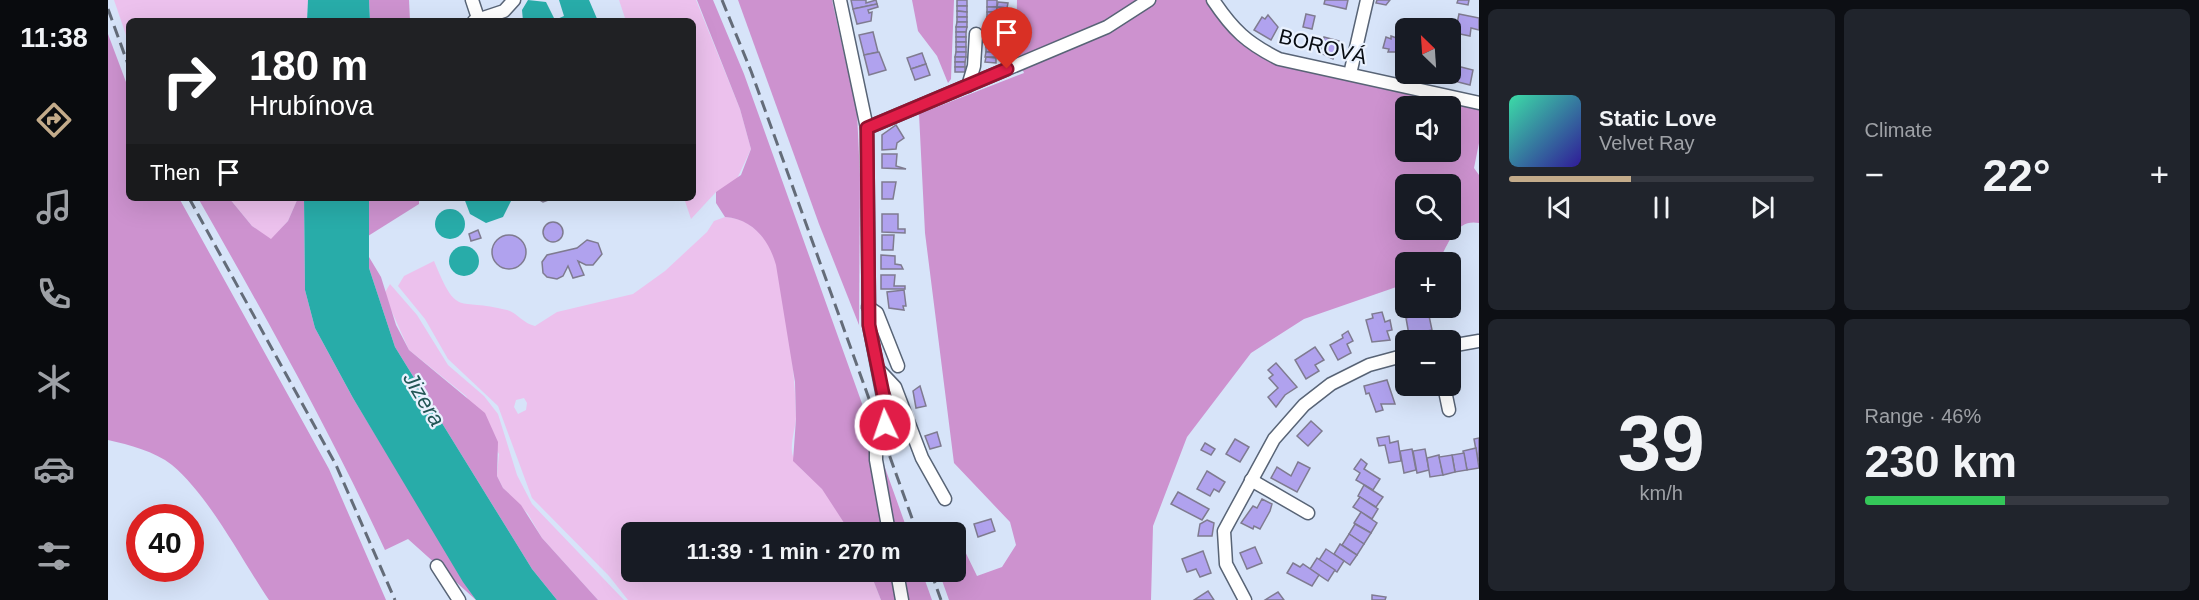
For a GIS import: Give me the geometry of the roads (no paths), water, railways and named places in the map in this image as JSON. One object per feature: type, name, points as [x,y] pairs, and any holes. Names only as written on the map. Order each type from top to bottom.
[{"type":"street","points":[[472,0],[476,18]]},
{"type":"street","points":[[483,18],[504,11],[514,0]]},
{"type":"street","points":[[840,0],[867,128],[868,307],[887,417],[876,450],[876,460],[887,522]]},
{"type":"street","points":[[867,128],[1107,27],[1149,0]]},
{"type":"street","name":"BOROVÁ","points":[[1213,0],[1228,23],[1251,45],[1279,59],[1479,103]]},
{"type":"street","points":[[1350,74],[1367,0]]},
{"type":"street","points":[[968,86],[974,66],[976,34]]},
{"type":"street","points":[[868,307],[877,313],[898,366]]},
{"type":"street","points":[[1461,344],[1479,341]]},
{"type":"street","points":[[1245,600],[1226,564],[1224,531],[1274,439],[1293,415],[1318,394],[1358,370],[1395,359]]},
{"type":"street","points":[[877,368],[895,387],[922,458],[945,499]]},
{"type":"street","points":[[1446,396],[1449,410]]},
{"type":"street","points":[[1251,480],[1308,513]]},
{"type":"street","points":[[437,566],[459,600]]},
{"type":"street","points":[[899,582],[902,600]]},
{"type":"water","points":[[308,0],[369,0],[370,18],[307,18]]},
{"type":"water","points":[[528,0],[546,2],[554,18],[523,18],[522,10]]},
{"type":"water","points":[[559,0],[589,0],[597,18],[560,18],[564,16]]},
{"type":"water","name":"Jizera","points":[[304,201],[369,201],[369,268],[395,347],[532,569],[557,600],[476,600],[353,398],[315,328],[305,290]]},
{"type":"water","points":[[465,201],[511,201],[503,217],[486,223],[470,214]]},
{"type":"water","points":[[450,209],[461,213],[465,224],[461,235],[450,239],[439,235],[435,224],[439,213]]},
{"type":"water","points":[[464,246],[475,250],[479,261],[475,272],[464,276],[453,272],[449,261],[453,250]]},
{"type":"railway","points":[[722,0],[751,71],[913,522]]},
{"type":"railway","points":[[108,9],[126,59]]},
{"type":"railway","points":[[191,201],[336,465],[395,600]]},
{"type":"railway","points":[[935,582],[941,600]]}]
